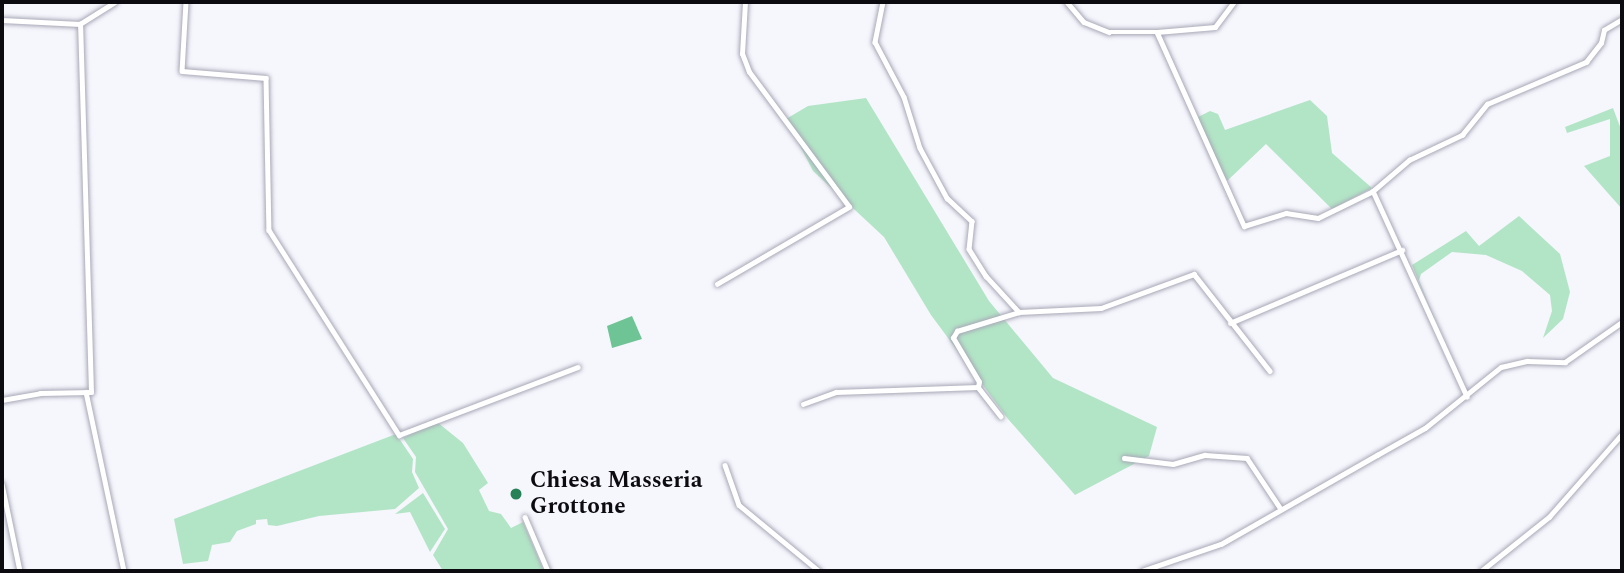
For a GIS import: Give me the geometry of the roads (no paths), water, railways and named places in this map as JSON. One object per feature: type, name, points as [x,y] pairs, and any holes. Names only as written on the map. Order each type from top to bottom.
[{"type":"street","points":[[2,20],[80,24],[115,2]]},
{"type":"street","points":[[186,2],[182,71],[266,78],[269,230],[399,435],[578,367]]},
{"type":"street","points":[[717,284],[849,207],[749,72],[742,54],[745,2]]},
{"type":"street","points":[[883,2],[874,42],[904,97],[920,148],[947,198],[972,221],[969,249],[986,276],[1019,312]]},
{"type":"street","points":[[1067,2],[1084,22],[1110,32],[1157,32],[1215,27],[1234,2]]},
{"type":"street","points":[[1157,32],[1244,226],[1286,213],[1318,218],[1373,191],[1409,160],[1462,135],[1487,104],[1586,62],[1601,43],[1604,30],[1622,19]]},
{"type":"street","points":[[2,400],[91,392],[80,24]]},
{"type":"street","points":[[1373,191],[1467,396]]},
{"type":"street","points":[[1229,323],[1402,250]]},
{"type":"street","points":[[1001,416],[978,387],[953,334],[980,321],[1013,316],[1019,312],[1101,308],[1194,274],[1229,323],[1270,371]]},
{"type":"street","points":[[1142,571],[1221,544],[1425,428],[1500,367],[1527,361],[1565,362],[1622,322]]},
{"type":"street","points":[[803,404],[836,392],[978,387]]},
{"type":"street","points":[[86,392],[124,571]]},
{"type":"street","points":[[1481,571],[1549,517],[1622,434]]},
{"type":"street","points":[[1124,457],[1172,464],[1205,455],[1247,458],[1280,509]]},
{"type":"street","points":[[724,465],[738,505],[819,571]]},
{"type":"street","points":[[2,484],[20,571]]},
{"type":"street","points":[[525,517],[548,571]]},
{"type":"place","name":"Chiesa Masseria Grottone","points":[[516,494]]}]
